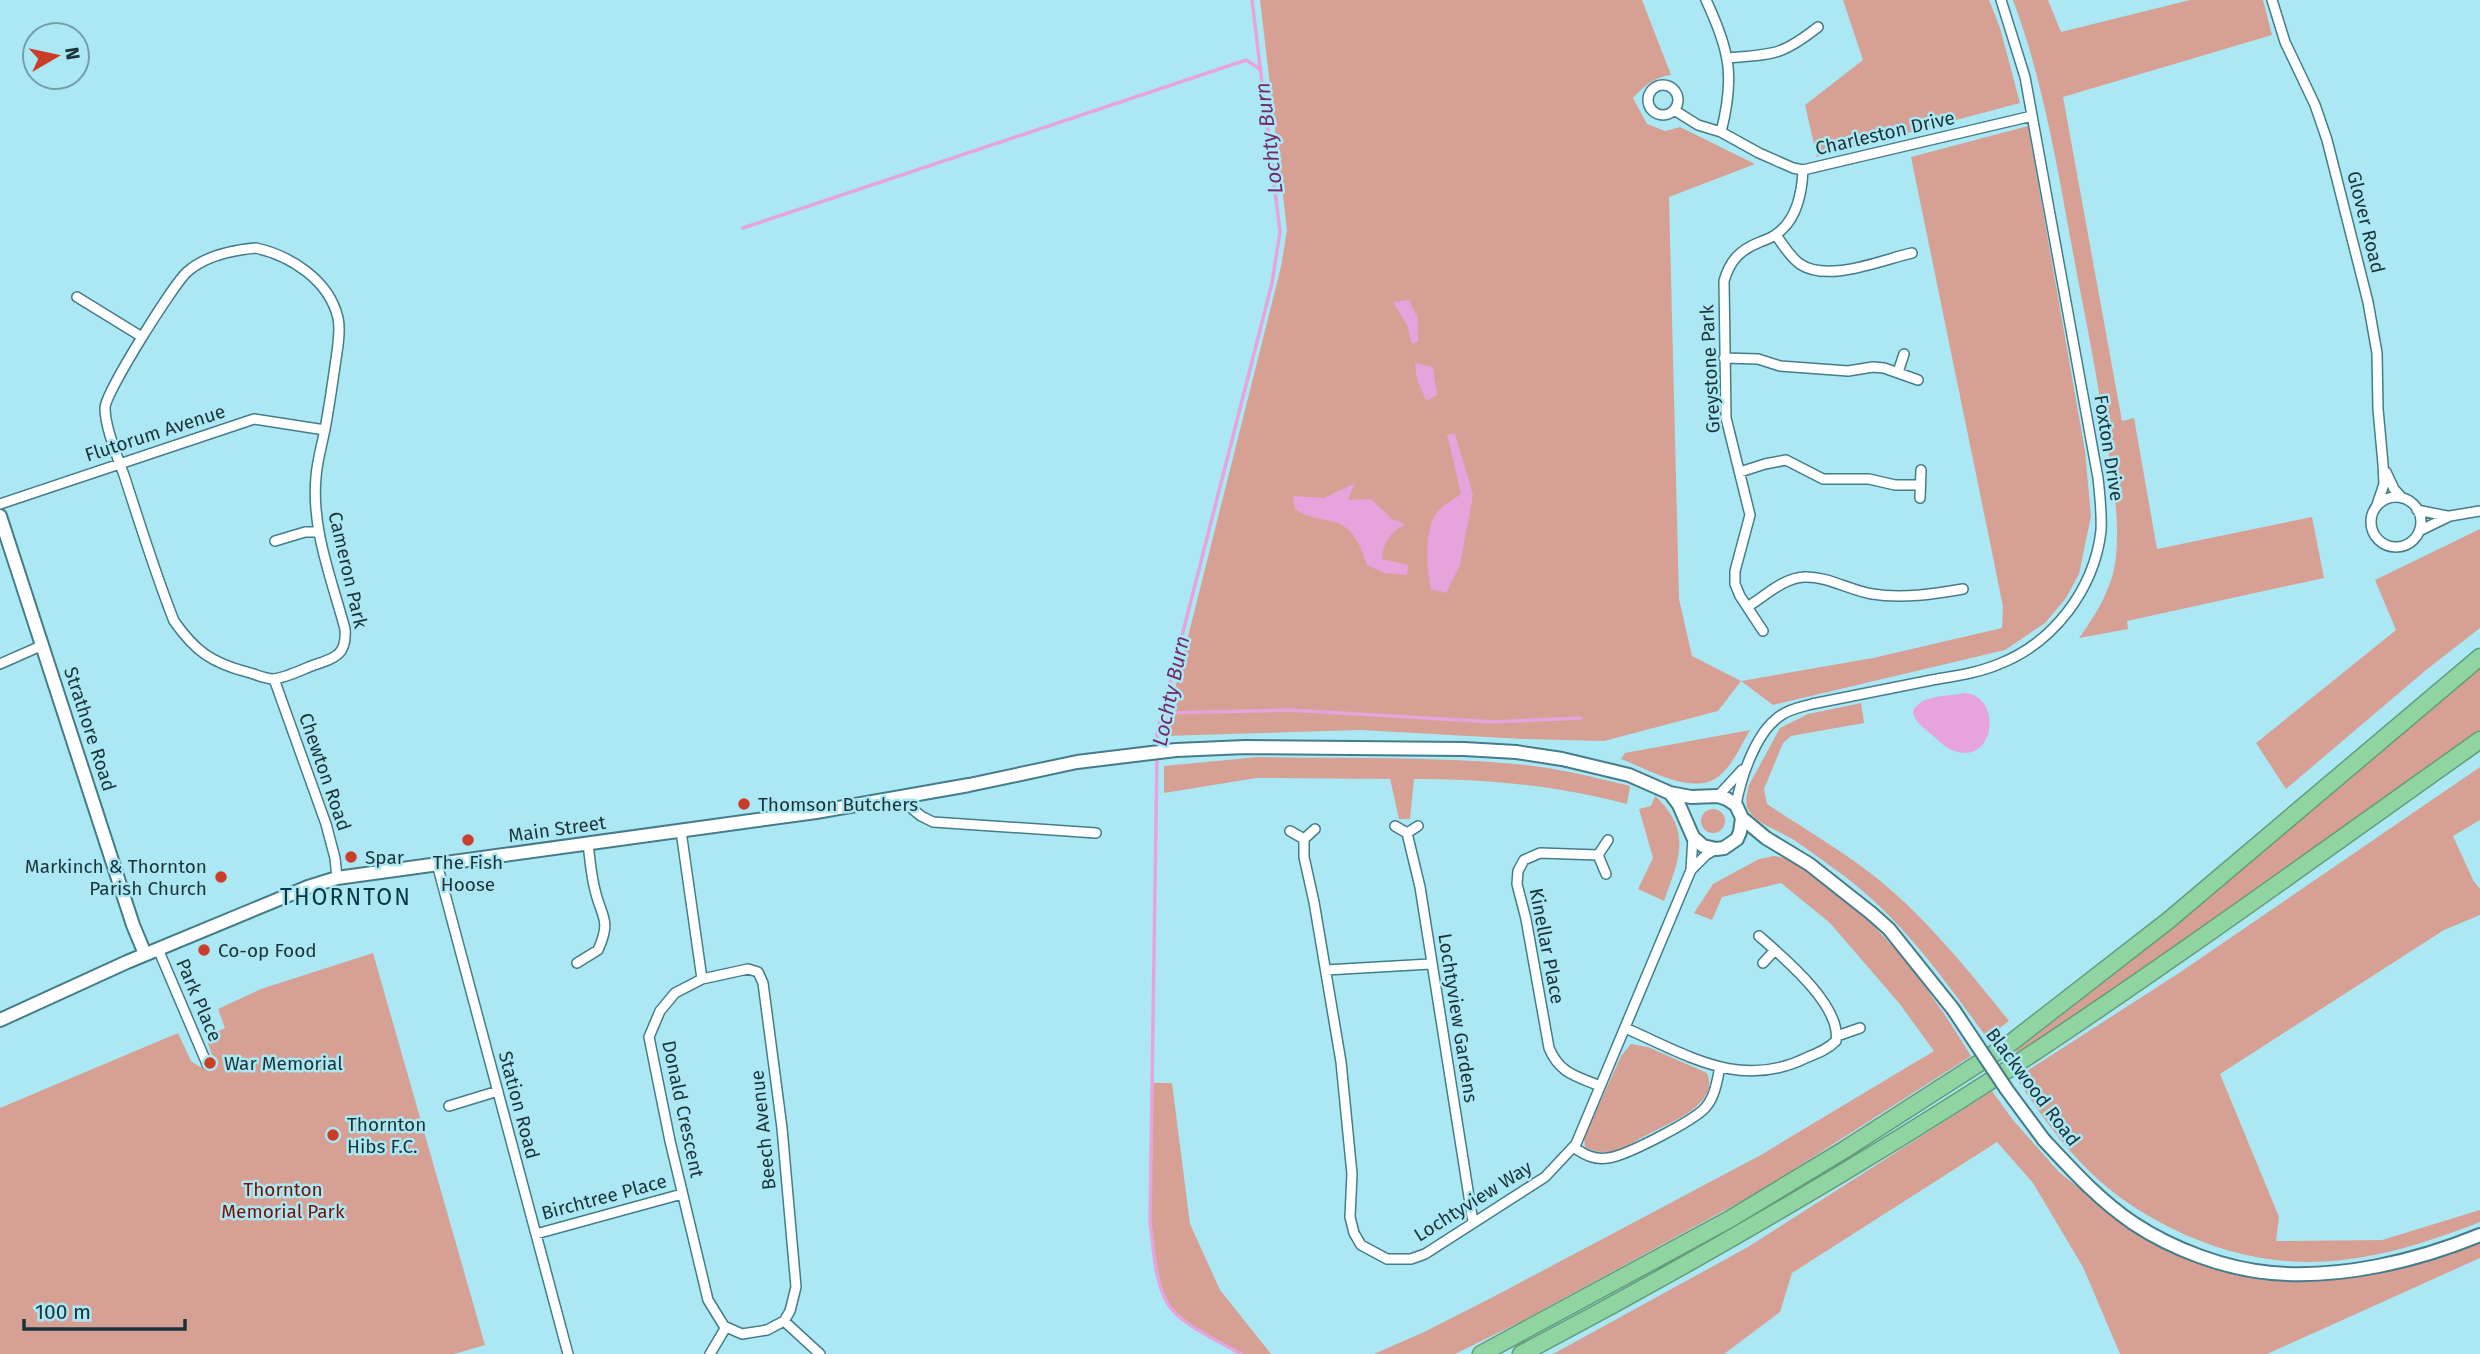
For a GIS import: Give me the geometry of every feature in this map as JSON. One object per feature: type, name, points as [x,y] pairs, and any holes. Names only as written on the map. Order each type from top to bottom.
[{"type":"highway","points":[[1481,1354],[1730,1219],[1856,1143],[2012,1042],[2169,920],[2480,657]]},
{"type":"highway","points":[[1521,1354],[1740,1235],[2014,1065],[2205,935],[2480,740]]},
{"type":"main road","name":"Strathore Road","points":[[0,516],[145,954]]},
{"type":"main road","name":"Main Street","points":[[0,1020],[158,948],[308,887],[337,878],[899,798],[1077,762],[1176,750],[1245,747],[1516,752],[1562,759],[1629,775],[1670,793],[1711,797]]},
{"type":"main road","points":[[1670,793],[1679,805],[1691,833],[1703,846],[1716,849],[1766,838]]},
{"type":"main road","points":[[1691,833],[1689,821],[1694,807],[1711,797],[1727,799],[1736,805],[1742,818],[1740,832],[1732,844]]},
{"type":"main road","name":"Blackwood Road","points":[[1742,818],[1766,838],[1809,864],[1889,929],[1953,1009],[2044,1140],[2087,1186],[2134,1223],[2171,1243],[2236,1266],[2272,1273],[2316,1273],[2355,1269],[2405,1259],[2480,1235]]},
{"type":"street","points":[[1706,0],[1728,58],[1729,102],[1721,132]]},
{"type":"street","name":"Foxton Drive","points":[[1736,805],[1746,766],[1771,723],[1790,710],[1979,671],[2012,659],[2031,648],[2067,614],[2085,584],[2098,545],[2101,501],[2032,116],[2017,47],[2001,0]]},
{"type":"street","name":"Glover Road","points":[[2272,0],[2285,42],[2315,104],[2327,140],[2368,302],[2378,353],[2378,409],[2384,484],[2378,505]]},
{"type":"street","points":[[1728,58],[1775,54],[1787,50],[1818,27]]},
{"type":"street","name":"Charleston Drive","points":[[1674,110],[1698,125],[1721,132],[1759,153],[1803,170],[2032,116]]},
{"type":"street","name":"Greystone Park","points":[[1763,631],[1735,584],[1738,556],[1750,514],[1726,418],[1724,281],[1729,266],[1744,250],[1776,235],[1796,211],[1803,170]]},
{"type":"street","points":[[1776,235],[1800,264],[1822,272],[1835,272],[1912,253]]},
{"type":"street","name":"Cameron Park","points":[[120,463],[106,418],[106,396],[186,272],[209,259],[237,250],[256,248],[295,262],[313,278],[329,297],[338,319],[338,349],[316,477],[318,532],[346,641],[341,651],[333,658],[274,679]]},
{"type":"street","points":[[77,297],[142,337]]},
{"type":"street","points":[[1898,372],[1904,354]]},
{"type":"street","points":[[1724,358],[1758,359],[1780,366],[1848,371],[1873,367],[1919,380]]},
{"type":"street","name":"Flutorum Avenue","points":[[0,504],[254,419],[325,430]]},
{"type":"street","points":[[1740,472],[1786,460],[1823,478],[1868,479],[1895,485],[1920,485]]},
{"type":"street","points":[[120,463],[174,621],[189,642],[208,657],[224,666],[274,679]]},
{"type":"street","name":"Glover Road","points":[[2383,464],[2393,489],[2402,498]]},
{"type":"street","points":[[1920,498],[1921,470]]},
{"type":"street","points":[[2419,531],[2417,510],[2408,500],[2389,498],[2378,505],[2372,515],[2371,527],[2381,541],[2388,545],[2402,546],[2419,531],[2450,516],[2480,511]]},
{"type":"street","points":[[2417,510],[2450,516]]},
{"type":"street","points":[[275,541],[304,532],[318,532]]},
{"type":"street","points":[[1747,607],[1790,580],[1803,577],[1889,596],[1963,589]]},
{"type":"street","points":[[0,664],[43,645]]},
{"type":"street","name":"Chewton Road","points":[[274,679],[326,824],[337,878]]},
{"type":"street","name":"Foxton Drive","points":[[1711,797],[1746,766]]},
{"type":"street","points":[[899,798],[920,816],[933,822],[1096,833]]},
{"type":"street","points":[[1395,827],[1406,833],[1418,826]]},
{"type":"street","points":[[1290,831],[1304,839],[1315,829]]},
{"type":"street","points":[[681,831],[702,979]]},
{"type":"street","name":"Lochtyview Gardens","points":[[1406,833],[1420,887],[1430,964],[1473,1222]]},
{"type":"street","name":"Lochtyview Way","points":[[1691,833],[1691,870]]},
{"type":"street","name":"Lochtyview Way","points":[[1304,839],[1304,857],[1341,1062],[1352,1174],[1350,1217],[1354,1233],[1361,1245],[1387,1259],[1411,1259],[1425,1254],[1545,1177],[1573,1147],[1691,870],[1716,849]]},
{"type":"street","points":[[1606,874],[1598,855],[1608,840]]},
{"type":"street","points":[[577,963],[598,950],[605,928],[588,844]]},
{"type":"street","name":"Kinellar Place","points":[[1598,855],[1548,852],[1534,855],[1524,860],[1519,867],[1517,878],[1527,919],[1549,1048],[1554,1061],[1567,1073],[1600,1086]]},
{"type":"street","name":"Station Road","points":[[437,864],[568,1354]]},
{"type":"street","points":[[1759,936],[1811,985],[1837,1036]]},
{"type":"street","name":"Park Place","points":[[158,948],[208,1064]]},
{"type":"street","points":[[1763,963],[1775,950]]},
{"type":"street","points":[[1326,970],[1430,964]]},
{"type":"street","name":"Beech Avenue","points":[[702,979],[748,969],[758,972],[763,983],[782,1128],[796,1287],[790,1311],[784,1321]]},
{"type":"street","name":"Donald Crescent","points":[[702,979],[675,993],[660,1011],[649,1037],[682,1194],[708,1300],[726,1327]]},
{"type":"street","points":[[1625,1028],[1720,1068],[1741,1072],[1772,1070],[1801,1061],[1831,1046],[1837,1036],[1860,1028]]},
{"type":"street","points":[[1573,1147],[1588,1157],[1609,1158],[1669,1131],[1698,1115],[1706,1107],[1713,1096],[1720,1068]]},
{"type":"street","points":[[449,1105],[498,1091]]},
{"type":"street","name":"Birchtree Place","points":[[536,1234],[682,1194]]},
{"type":"street","points":[[710,1354],[726,1327],[742,1334],[767,1330],[784,1321],[820,1354]]},
{"type":"green space","points":[[1260,0],[1642,0],[1671,75],[1650,83],[1633,98],[1647,124],[1665,131],[1680,127],[1755,164],[1669,197],[1679,599],[1692,656],[1741,681],[1718,711],[1604,741],[1361,730],[1163,736],[1281,267],[1287,230]]},
{"type":"green space","points":[[1843,0],[1989,0],[2000,28],[2020,103],[1817,157],[1805,105],[1863,60]]},
{"type":"green space","points":[[2013,0],[2048,0],[2061,32],[2190,0],[2263,0],[2272,35],[2063,97],[2122,421],[2134,418],[2157,549],[2312,517],[2324,578],[2127,621],[2128,629],[2079,638],[2103,600],[2114,568],[2117,542],[2115,496],[2095,368],[2054,148],[2036,73]]},
{"type":"green space","points":[[2028,126],[2085,451],[2091,516],[2079,574],[2066,598],[2045,623],[2005,650],[1773,705],[1741,681],[1873,658],[2002,628],[2003,607],[1911,157]]},
{"type":"green space","points":[[2480,529],[2480,628],[2426,670],[2286,789],[2256,743],[2396,630],[2375,580]]},
{"type":"green space","points":[[2480,667],[2480,733],[2018,1054],[2016,1051],[2131,961]]},
{"type":"green space","points":[[1861,703],[1864,723],[1791,736],[1783,743],[1764,789],[1767,804],[1865,869],[1931,929],[2009,1021],[1987,1038],[1917,946],[1878,904],[1809,850],[1758,820],[1747,808],[1749,785],[1780,728],[1808,714]]},
{"type":"green space","points":[[1750,730],[1728,766],[1709,782],[1697,784],[1671,779],[1621,759],[1625,753]]},
{"type":"green space","points":[[1258,757],[1483,761],[1544,767],[1630,786],[1627,804],[1521,784],[1414,779],[1410,819],[1399,819],[1390,779],[1256,778],[1164,793],[1164,766]]},
{"type":"green space","points":[[2480,767],[2480,820],[2453,836],[2473,880],[2480,889],[2480,915],[2444,930],[2220,1074],[2279,1217],[2276,1241],[2382,1240],[2480,1210],[2480,1222],[2401,1249],[2363,1257],[2288,1261],[2250,1256],[2211,1245],[2171,1228],[2127,1202],[2088,1170],[2050,1126],[2016,1078],[2179,973]]},
{"type":"green space","points":[[1655,796],[1675,821],[1679,834],[1678,859],[1664,901],[1638,889],[1653,858],[1639,809],[1651,806]]},
{"type":"green space","points":[[1713,809],[1722,812],[1725,821],[1722,830],[1713,833],[1704,830],[1701,821],[1704,812]]},
{"type":"green space","points":[[1774,856],[1789,859],[1804,867],[1844,898],[1886,938],[1923,983],[1971,1056],[1758,1192],[1522,1321],[1455,1354],[1374,1354],[1493,1297],[1759,1156],[1934,1051],[1899,1003],[1830,923],[1781,883],[1722,897],[1712,920],[1694,913],[1713,884],[1759,859]]},
{"type":"green space","name":"Thornton Memorial Park","points":[[373,953],[485,1345],[454,1354],[0,1354],[0,1108],[178,1033],[191,1061],[200,1067],[214,1061],[206,1037],[225,1028],[218,1009],[261,989]]},
{"type":"green space","points":[[1631,1044],[1648,1047],[1707,1073],[1709,1084],[1706,1094],[1700,1104],[1690,1112],[1625,1147],[1606,1152],[1589,1149],[1585,1147],[1584,1138],[1621,1056]]},
{"type":"green space","points":[[1152,1083],[1172,1083],[1190,1224],[1220,1290],[1271,1354],[1241,1354],[1183,1320],[1168,1305],[1161,1287],[1150,1223]]},
{"type":"green space","points":[[1992,1091],[2013,1120],[2059,1172],[2127,1227],[2152,1243],[2222,1266],[2269,1277],[2400,1265],[2480,1242],[2480,1258],[2267,1354],[2120,1354],[2083,1267],[2033,1183],[1997,1142],[1792,1273],[1780,1312],[1724,1354],[1553,1354],[1748,1247]]},
{"type":"shaded area","points":[[1409,300],[1418,319],[1418,342],[1412,344],[1407,325],[1393,302]]},
{"type":"shaded area","points":[[1415,363],[1433,367],[1437,395],[1426,401],[1417,379]]},
{"type":"shaded area","points":[[1447,434],[1455,434],[1473,495],[1460,565],[1446,593],[1431,589],[1427,549],[1433,519],[1438,511],[1461,494]]},
{"type":"shaded area","points":[[1355,483],[1348,500],[1371,499],[1392,519],[1405,524],[1388,538],[1382,559],[1408,565],[1407,575],[1384,573],[1367,565],[1356,539],[1346,528],[1295,509],[1293,496],[1324,498]]},
{"type":"shaded area","points":[[1964,693],[1976,696],[1985,704],[1989,715],[1986,739],[1979,748],[1968,753],[1954,751],[1945,746],[1920,724],[1913,711],[1929,699]]},
{"type":"waterway","name":"Lochty Burn","points":[[1157,748],[1157,734],[1272,283],[1280,232],[1252,0]]},
{"type":"waterway","points":[[743,228],[1246,60],[1260,69]]},
{"type":"waterway","points":[[1163,713],[1289,710],[1494,722],[1581,718]]},
{"type":"waterway","name":"Lochty Burn","points":[[1157,755],[1150,1223],[1155,1264],[1163,1295],[1174,1312],[1191,1326],[1241,1354]]},
{"type":"place","name":"Thomson Butchers","points":[[744,804]]},
{"type":"place","name":"The Fish Hoose","points":[[468,840]]},
{"type":"place","name":"Spar","points":[[351,857]]},
{"type":"place","name":"Markinch & Thornton Parish Church","points":[[221,877]]},
{"type":"place","name":"Co-op Food","points":[[204,950]]},
{"type":"place","name":"War Memorial","points":[[210,1063]]},
{"type":"place","name":"Thornton Hibs F.C.","points":[[333,1135]]},
{"type":"district","name":"THORNTON","points":[[346,897]]}]
